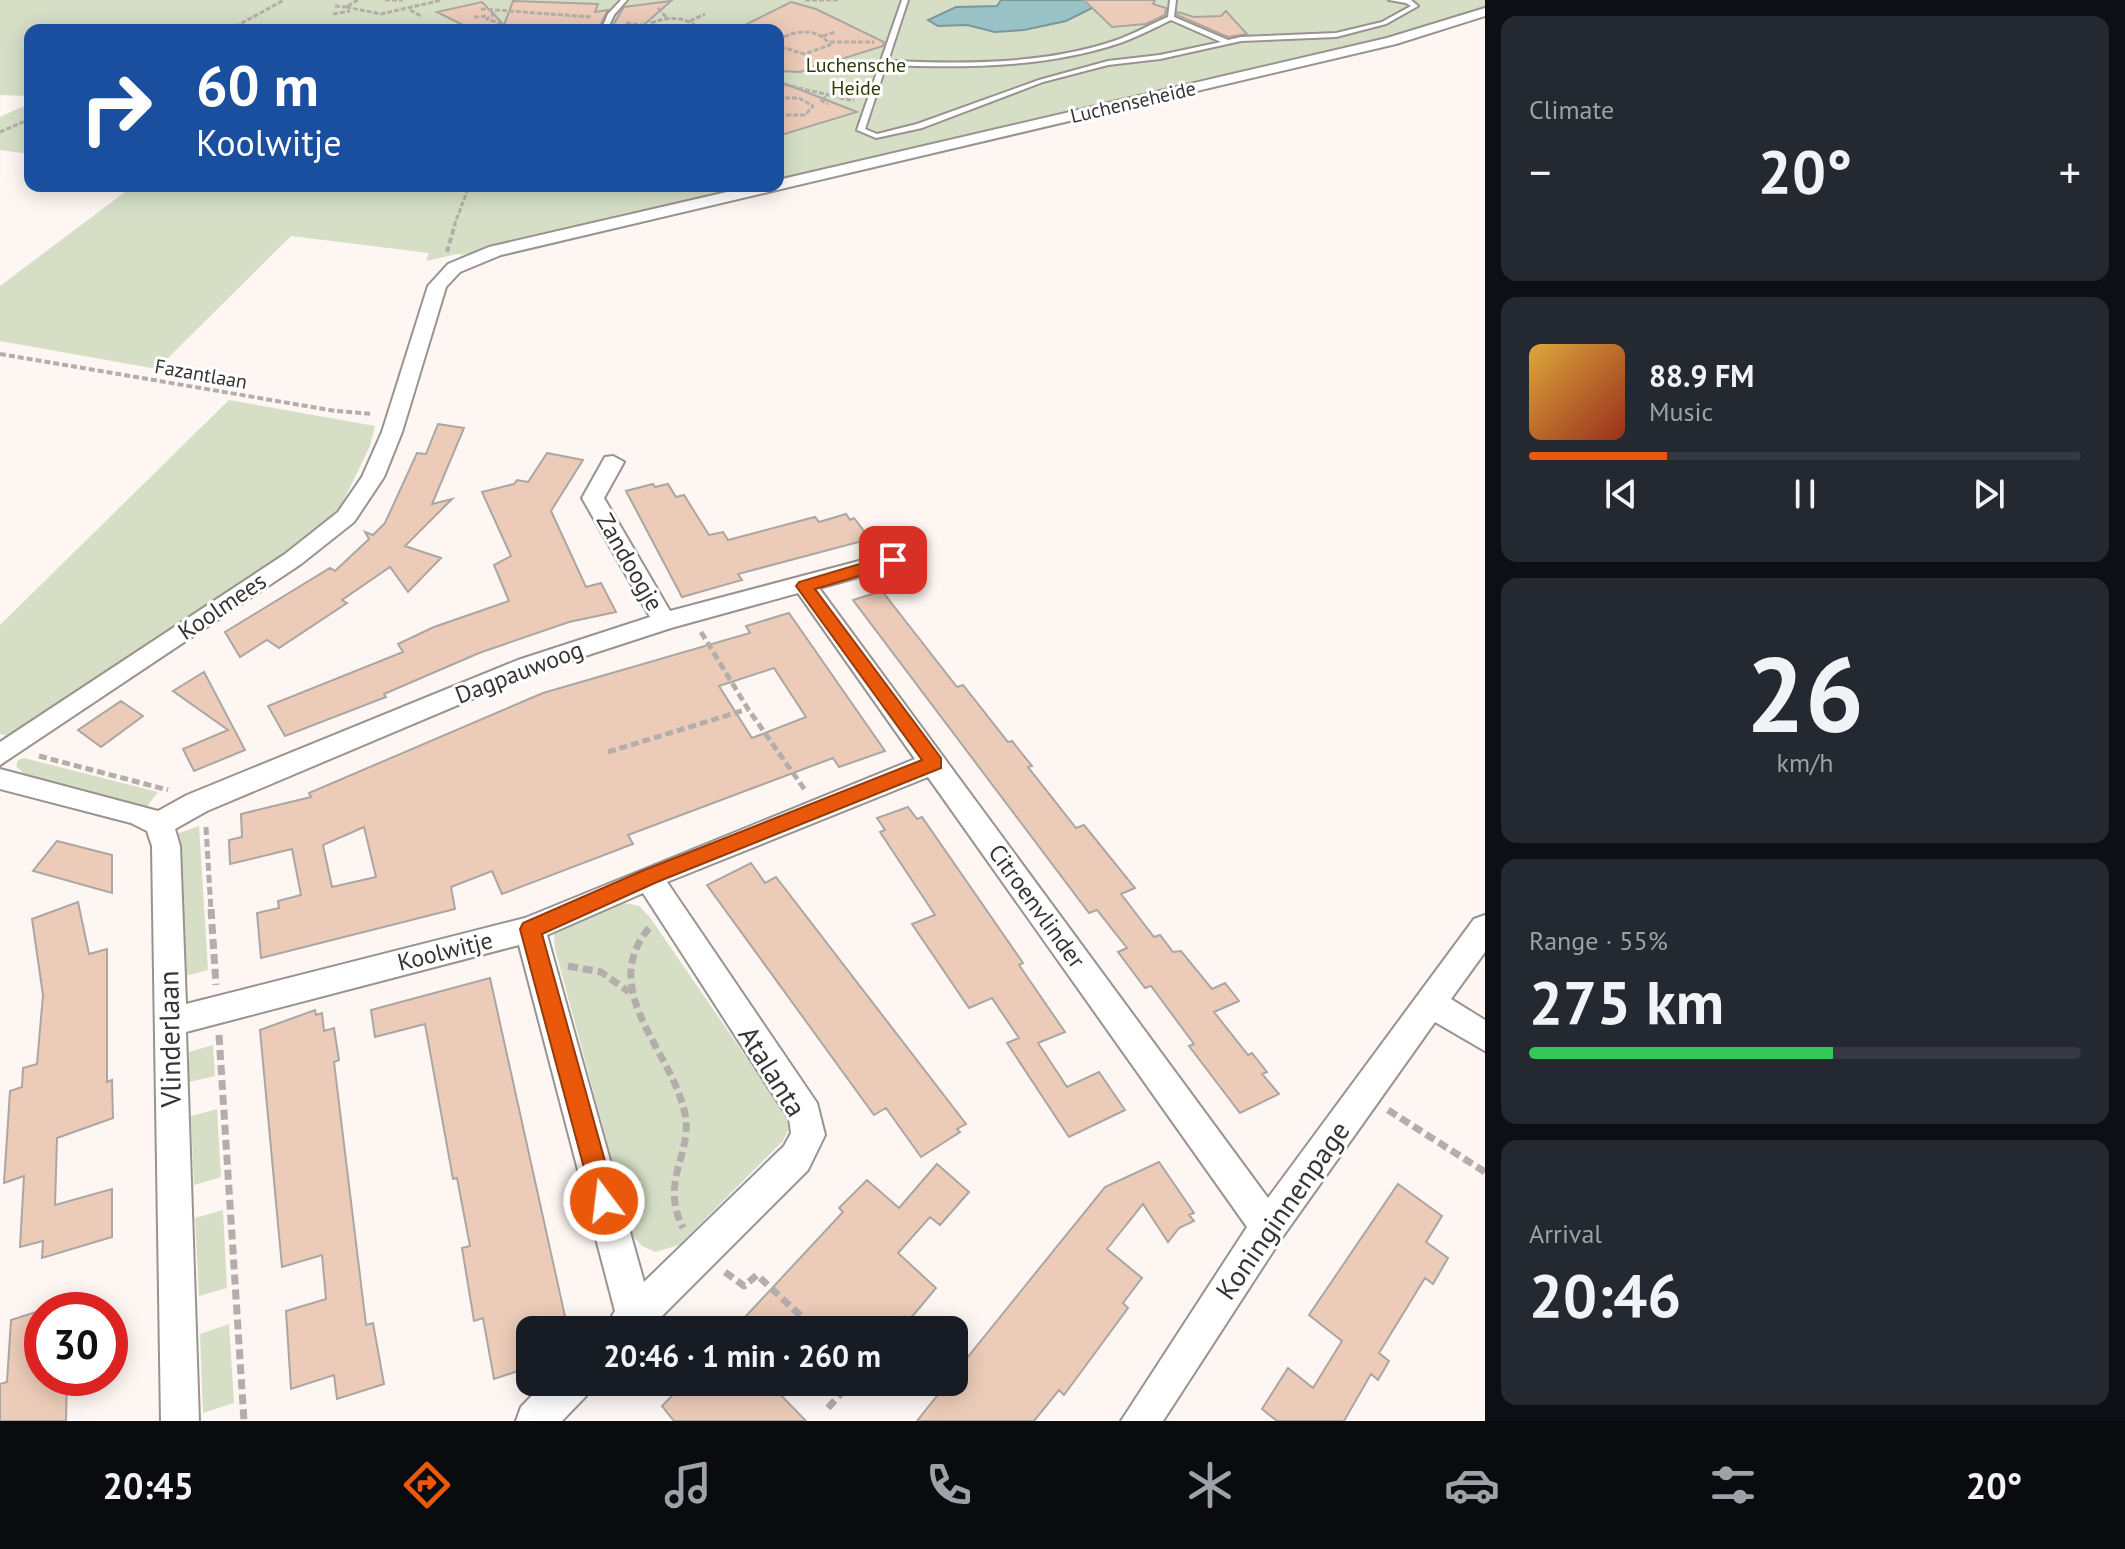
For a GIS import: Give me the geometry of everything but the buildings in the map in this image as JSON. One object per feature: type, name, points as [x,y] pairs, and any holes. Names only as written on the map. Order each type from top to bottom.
[{"type":"street","name":"Luchenseheide","points":[[784,184],[1391,41],[1485,12]]},
{"type":"street","name":"Luchenseheide","points":[[454,268],[495,251],[750,192]]},
{"type":"street","points":[[398,416],[437,286],[454,268]]},
{"type":"street","name":"Koolmees","points":[[0,755],[326,536],[346,517],[373,477],[398,416]]},
{"type":"street","name":"Zandoogje","points":[[613,462],[593,498],[664,621]]},
{"type":"street","name":"Dagpauwoog","points":[[159,824],[197,803],[527,666],[664,621],[805,586],[893,560]]},
{"type":"street","name":"Citroenvlinder","points":[[805,586],[1268,1227]]},
{"type":"street","name":"Koolwitje","points":[[168,1023],[530,929],[649,877],[934,763]]},
{"type":"street","points":[[0,779],[138,814],[159,824]]},
{"type":"street","name":"Vlinderlaan","points":[[159,824],[166,846],[180,1421]]},
{"type":"street","name":"Atalanta","points":[[635,1316],[796,1158],[808,1135],[805,1114],[669,912],[649,877]]},
{"type":"street","name":"Koninginnenpage","points":[[1140,1421],[1268,1227],[1485,928]]},
{"type":"street","name":"Atalanta","points":[[530,929],[626,1316]]},
{"type":"street","points":[[1431,1003],[1485,1037]]},
{"type":"street","points":[[535,1421],[559,1396]]},
{"type":"lane","points":[[607,24],[624,0]]},
{"type":"lane","points":[[905,0],[861,130],[876,136],[919,126],[1041,81],[1108,63],[1160,57],[1225,41],[1336,35],[1384,23],[1415,6],[1408,1],[1392,0]]},
{"type":"lane","points":[[1171,18],[1173,0]]},
{"type":"lane","points":[[884,63],[946,65],[1047,58],[1118,41],[1171,18],[1225,41]]},
{"type":"path","points":[[240,24],[284,0]]},
{"type":"path","points":[[346,7],[354,0]]},
{"type":"path","points":[[385,0],[403,0]]},
{"type":"path","points":[[333,14],[351,10],[376,14],[402,13],[442,0]]},
{"type":"path","points":[[795,3],[803,0],[822,5],[839,1]]},
{"type":"path","points":[[335,6],[351,10]]},
{"type":"path","points":[[658,8],[667,18]]},
{"type":"path","points":[[481,9],[501,12]]},
{"type":"path","points":[[474,17],[517,9],[540,9],[609,19]]},
{"type":"path","points":[[350,15],[351,10]]},
{"type":"path","points":[[410,10],[421,16]]},
{"type":"path","points":[[584,16],[588,10]]},
{"type":"path","points":[[684,19],[685,12]]},
{"type":"path","points":[[690,21],[705,14]]},
{"type":"path","points":[[488,16],[497,24]]},
{"type":"path","points":[[652,24],[667,18],[704,24]]},
{"type":"path","points":[[651,19],[656,21]]},
{"type":"path","points":[[485,24],[492,22]]},
{"type":"path","points":[[784,30],[792,33]]},
{"type":"path","points":[[784,36],[800,32],[823,36],[835,32]]},
{"type":"path","points":[[823,36],[840,48]]},
{"type":"path","points":[[861,36],[870,42]]},
{"type":"path","points":[[784,49],[801,55],[817,52],[830,43],[891,43]]},
{"type":"path","points":[[784,55],[790,52]]},
{"type":"path","points":[[817,52],[826,57]]},
{"type":"path","points":[[784,84],[842,100],[871,102]]},
{"type":"path","points":[[838,92],[844,95],[842,100]]},
{"type":"path","points":[[784,98],[806,100],[818,93]]},
{"type":"path","points":[[826,96],[820,100],[828,104]]},
{"type":"path","points":[[784,120],[805,115],[813,106],[806,100]]},
{"type":"path","points":[[805,115],[813,119]]},
{"type":"path","points":[[0,132],[24,122]]},
{"type":"path","points":[[454,268],[448,259],[447,244],[467,192]]},
{"type":"path","name":"Fazantlaan","points":[[0,354],[336,411],[398,416]]},
{"type":"path","points":[[692,613],[706,644],[819,810]]},
{"type":"path","points":[[608,752],[748,709]]},
{"type":"path","points":[[669,912],[647,930],[630,956],[630,993],[686,1116],[673,1175],[677,1218],[701,1254],[744,1286],[757,1275],[801,1316]]},
{"type":"path","points":[[541,970],[584,964],[603,972],[630,993]]},
{"type":"path","points":[[1364,1094],[1485,1172]]},
{"type":"path","points":[[828,1408],[839,1396]]},
{"type":"green space","name":"Luchensche Heide","points":[[0,0],[1485,0],[1485,6],[1386,39],[784,181],[784,24],[24,24],[24,96],[0,95]]},
{"type":"green space","points":[[24,106],[24,153],[0,150],[0,117]]},
{"type":"green space","points":[[125,192],[737,192],[469,255],[457,254],[426,261],[429,253],[291,236],[157,369],[0,341],[0,286]]},
{"type":"green space","points":[[229,400],[375,426],[370,446],[338,512],[306,540],[13,737],[0,734],[0,625]]},
{"type":"green space","points":[[24,758],[158,792],[146,808],[26,776],[16,766],[18,760]]},
{"type":"green space","points":[[199,826],[208,970],[185,976],[179,833]]},
{"type":"green space","points":[[625,903],[639,906],[649,916],[786,1115],[788,1130],[783,1141],[679,1245],[655,1252],[642,1246],[632,1235],[555,949],[554,935],[559,926]]},
{"type":"green space","points":[[213,1045],[215,1076],[189,1082],[189,1052]]},
{"type":"green space","points":[[217,1109],[221,1177],[194,1185],[191,1116]]},
{"type":"green space","points":[[223,1210],[227,1288],[199,1296],[195,1218]]},
{"type":"green space","points":[[229,1324],[234,1403],[203,1413],[200,1334]]},
{"type":"water","points":[[1001,0],[1108,0],[1066,21],[1024,30],[995,32],[967,25],[938,26],[928,20],[956,7],[997,6]]},
{"type":"route","points":[[604,1201],[530,929],[649,877],[934,763],[805,586],[893,560]]}]
